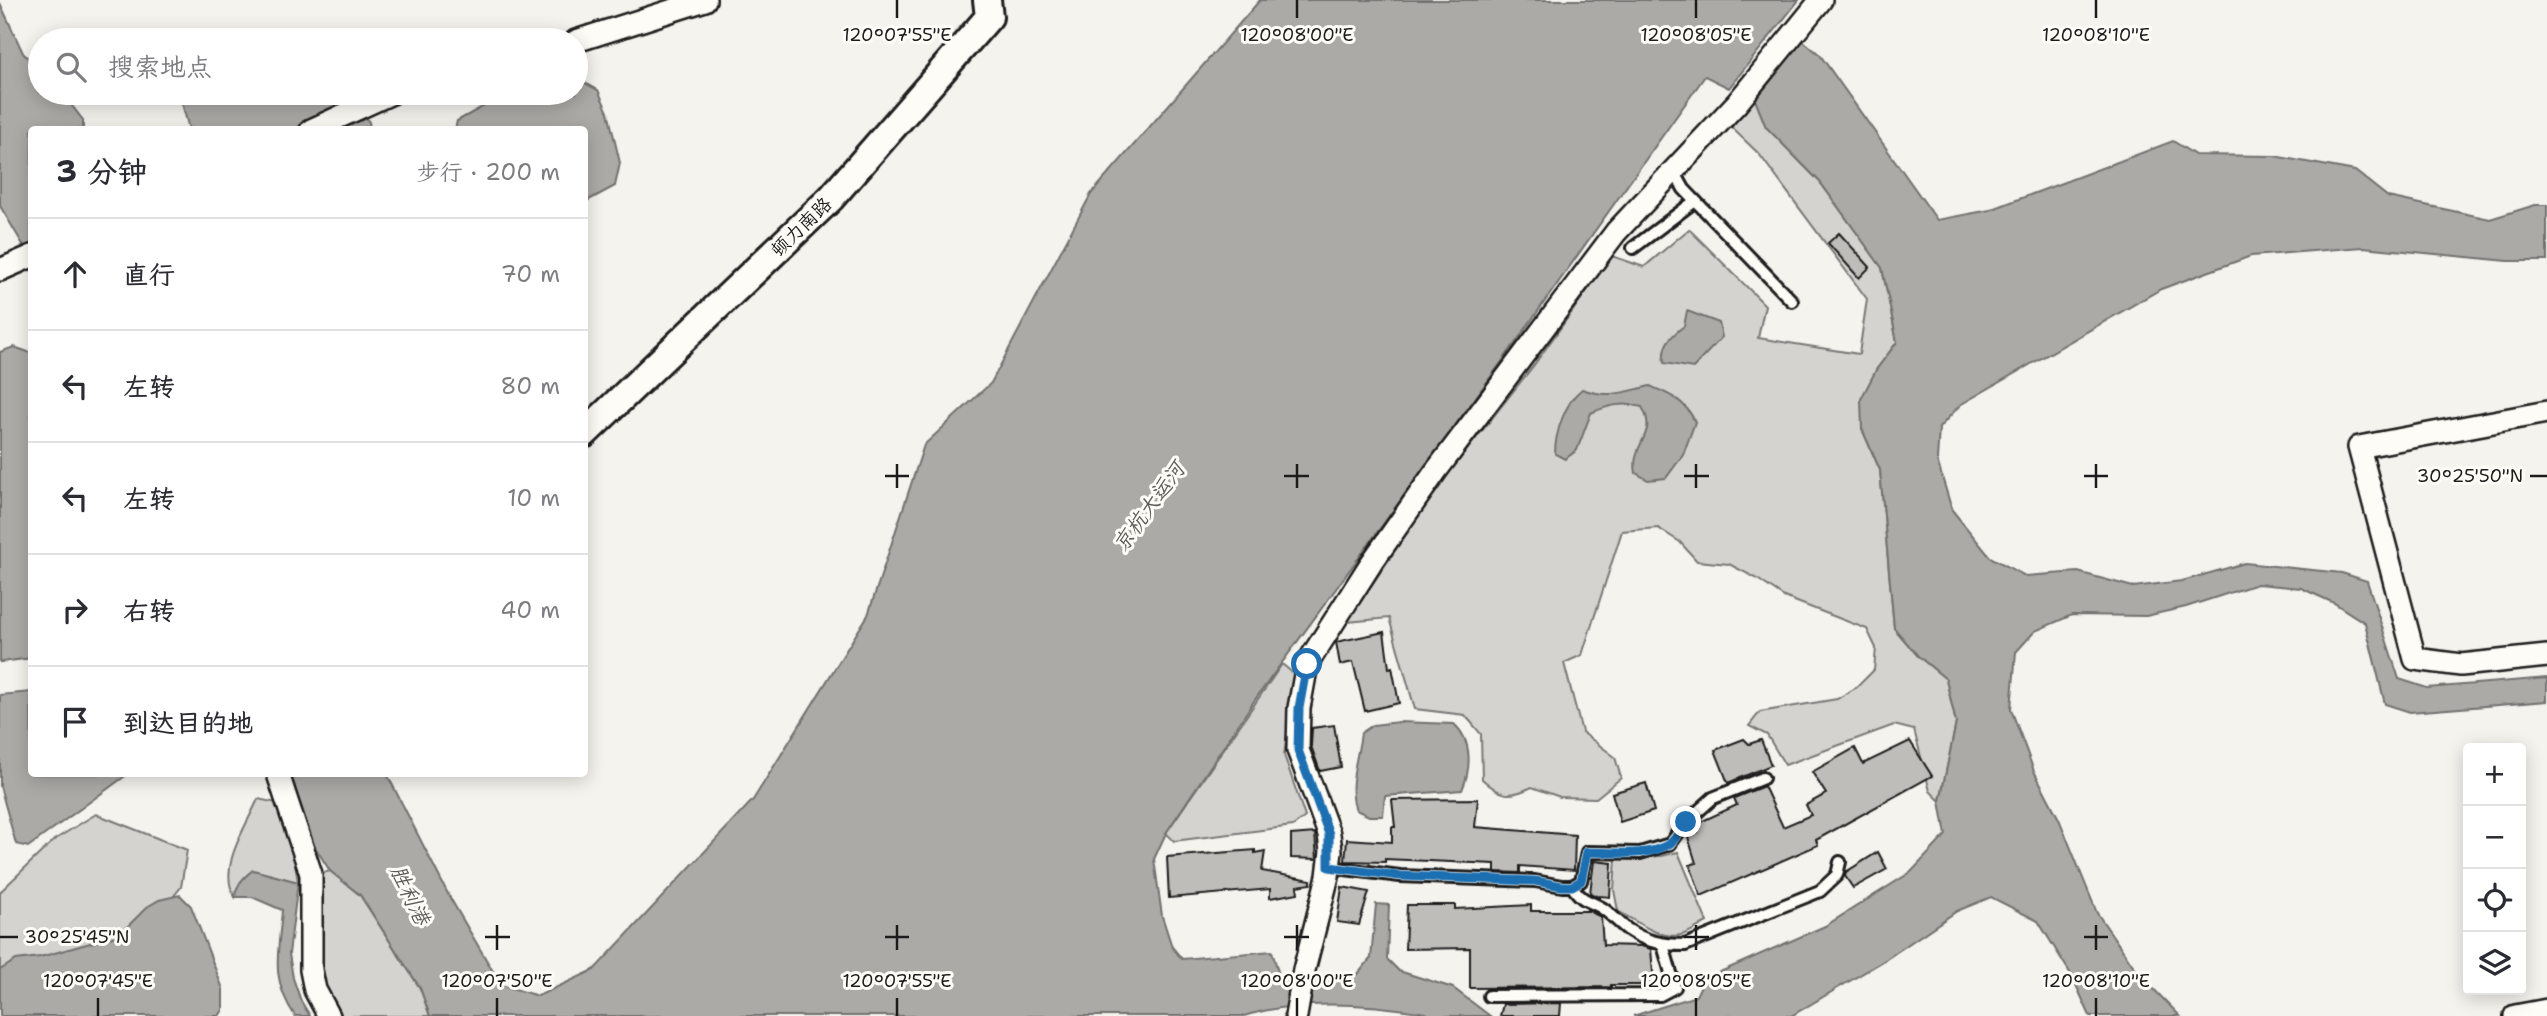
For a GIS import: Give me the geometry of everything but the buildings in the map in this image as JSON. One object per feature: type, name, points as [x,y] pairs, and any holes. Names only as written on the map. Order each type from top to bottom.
[{"type":"street","points":[[588,37],[705,0]]},
{"type":"street","name":"顿力南路","points":[[588,430],[831,198],[989,17],[987,0]]},
{"type":"street","points":[[1296,1016],[1304,970],[1329,867],[1329,834],[1298,750],[1299,708],[1307,664],[1370,565],[1436,471],[1616,232],[1737,103],[1821,0]]},
{"type":"street","points":[[320,126],[366,105]]},
{"type":"street","points":[[0,270],[28,258]]},
{"type":"street","points":[[2547,412],[2359,447],[2415,659],[2461,665],[2547,656]]},
{"type":"street","points":[[279,777],[311,874],[311,970],[315,990],[329,1016]]},
{"type":"street","points":[[2515,1016],[2547,1010]]},
{"type":"lane","points":[[1674,171],[1684,189],[1792,301]]},
{"type":"lane","points":[[1633,248],[1695,201]]},
{"type":"lane","points":[[1329,867],[1400,876],[1535,881],[1572,886],[1581,881],[1587,852],[1640,853],[1670,844],[1686,822],[1713,798],[1763,778]]},
{"type":"lane","points":[[1572,886],[1581,899],[1602,908],[1627,929],[1647,941],[1685,944],[1820,891],[1837,875],[1840,862]]},
{"type":"lane","points":[[1489,996],[1660,995],[1675,987],[1663,944]]},
{"type":"shaded area","points":[[1748,82],[1766,127],[1820,182],[1882,267],[1897,342],[1876,370],[1862,429],[1880,470],[1894,628],[1918,656],[1946,679],[1956,723],[1940,801],[1930,791],[1914,730],[1894,725],[1785,765],[1767,735],[1749,726],[1760,712],[1837,699],[1857,687],[1874,670],[1876,648],[1867,629],[1784,597],[1729,564],[1697,561],[1680,542],[1658,528],[1622,531],[1582,655],[1564,663],[1582,732],[1615,757],[1621,778],[1596,798],[1560,797],[1532,787],[1506,794],[1482,779],[1481,734],[1465,715],[1415,709],[1389,618],[1347,622],[1434,492],[1534,365],[1612,256],[1644,267],[1689,229],[1765,305],[1758,338],[1859,354],[1867,299],[1759,154],[1732,128]]},
{"type":"shaded area","points":[[1282,664],[1295,675],[1284,755],[1305,817],[1293,826],[1174,841],[1166,833]]},
{"type":"shaded area","points":[[258,799],[277,803],[293,850],[298,882],[253,870],[237,888],[235,897],[230,886],[231,861]]},
{"type":"shaded area","points":[[96,814],[187,850],[181,887],[149,927],[0,994],[0,892],[54,840]]},
{"type":"shaded area","points":[[1678,852],[1707,922],[1688,933],[1673,936],[1648,929],[1618,911],[1614,890],[1616,858],[1662,856]]},
{"type":"shaded area","points":[[330,871],[360,895],[420,988],[430,1016],[341,1016],[323,981],[319,963],[323,873]]},
{"type":"water","points":[[1260,0],[1799,0],[1729,88],[1705,76],[1511,349],[1254,701],[1166,833],[1154,859],[1162,916],[1172,947],[1182,959],[1272,951],[1279,975],[1289,983],[1358,974],[1371,958],[1376,904],[1389,905],[1387,959],[1399,971],[1453,988],[1490,1016],[1429,1016],[1426,1013],[1404,1010],[1311,1005],[1244,1016],[430,1016],[420,988],[360,895],[330,871],[300,823],[286,777],[389,777],[449,896],[501,985],[538,996],[594,970],[753,800],[868,615],[924,445],[991,383],[1091,194]]},
{"type":"water","points":[[0,3],[28,58],[28,105],[71,105],[83,120],[83,126],[28,126],[28,253],[0,206]]},
{"type":"water","points":[[1789,29],[1820,55],[1937,220],[1990,210],[2173,141],[2195,155],[2274,156],[2355,171],[2388,197],[2490,219],[2535,205],[2547,205],[2547,261],[2508,261],[2363,247],[2251,256],[2161,289],[1960,405],[1939,428],[1937,460],[1952,510],[1990,557],[2025,576],[2078,572],[2133,587],[2182,581],[2245,563],[2342,573],[2367,581],[2399,679],[2427,688],[2547,678],[2547,701],[2410,712],[2385,704],[2365,623],[2334,603],[2301,588],[2257,584],[2186,607],[2146,616],[2072,615],[2035,631],[2016,652],[2011,709],[2034,771],[2059,819],[2097,913],[2139,974],[2180,1016],[2090,1016],[2072,976],[2038,921],[1991,897],[1957,911],[1885,960],[1791,1016],[1633,1016],[1696,996],[1704,979],[1825,926],[1911,872],[1946,835],[1940,801],[1956,723],[1946,679],[1918,656],[1894,628],[1880,470],[1862,429],[1861,399],[1876,370],[1897,342],[1882,268],[1820,182],[1766,127],[1748,82]]},
{"type":"water","points":[[588,85],[598,90],[608,112],[620,163],[615,186],[588,200],[588,126],[456,126],[457,121],[486,105],[588,105]]},
{"type":"water","points":[[182,105],[358,105],[370,126],[188,126]]},
{"type":"water","points":[[1687,311],[1719,323],[1722,337],[1693,368],[1664,363],[1666,346],[1684,326]]},
{"type":"water","points":[[14,347],[28,352],[28,658],[0,662],[0,352]]},
{"type":"water","points":[[1650,386],[1682,403],[1695,422],[1683,455],[1666,478],[1648,480],[1636,473],[1635,462],[1647,425],[1642,407],[1635,405],[1616,405],[1591,413],[1577,450],[1565,459],[1555,454],[1562,418],[1582,389],[1609,394]]},
{"type":"water","points":[[28,692],[28,777],[124,777],[28,847],[16,844],[0,786],[0,695]]},
{"type":"water","points":[[1399,722],[1454,724],[1465,739],[1469,756],[1465,782],[1462,790],[1385,796],[1383,816],[1369,816],[1356,810],[1353,791],[1361,733],[1373,725]]},
{"type":"water","points":[[253,870],[298,882],[289,954],[293,978],[310,1016],[295,1016],[282,989],[278,952],[282,910],[252,897],[235,897],[241,882]]},
{"type":"water","points":[[180,895],[191,906],[223,989],[223,1010],[219,1016],[0,1016],[0,970],[16,960],[40,957],[119,935],[147,907],[159,900]]},
{"type":"route","points":[[1307,664],[1299,708],[1298,750],[1329,834],[1329,867],[1400,876],[1535,881],[1572,886],[1581,881],[1587,852],[1640,853],[1660,848],[1670,844],[1686,822]]},
{"type":"water label","name":"京杭大运河","points":[[1149,507]]},
{"type":"water label","name":"胜利港","points":[[410,895]]}]
